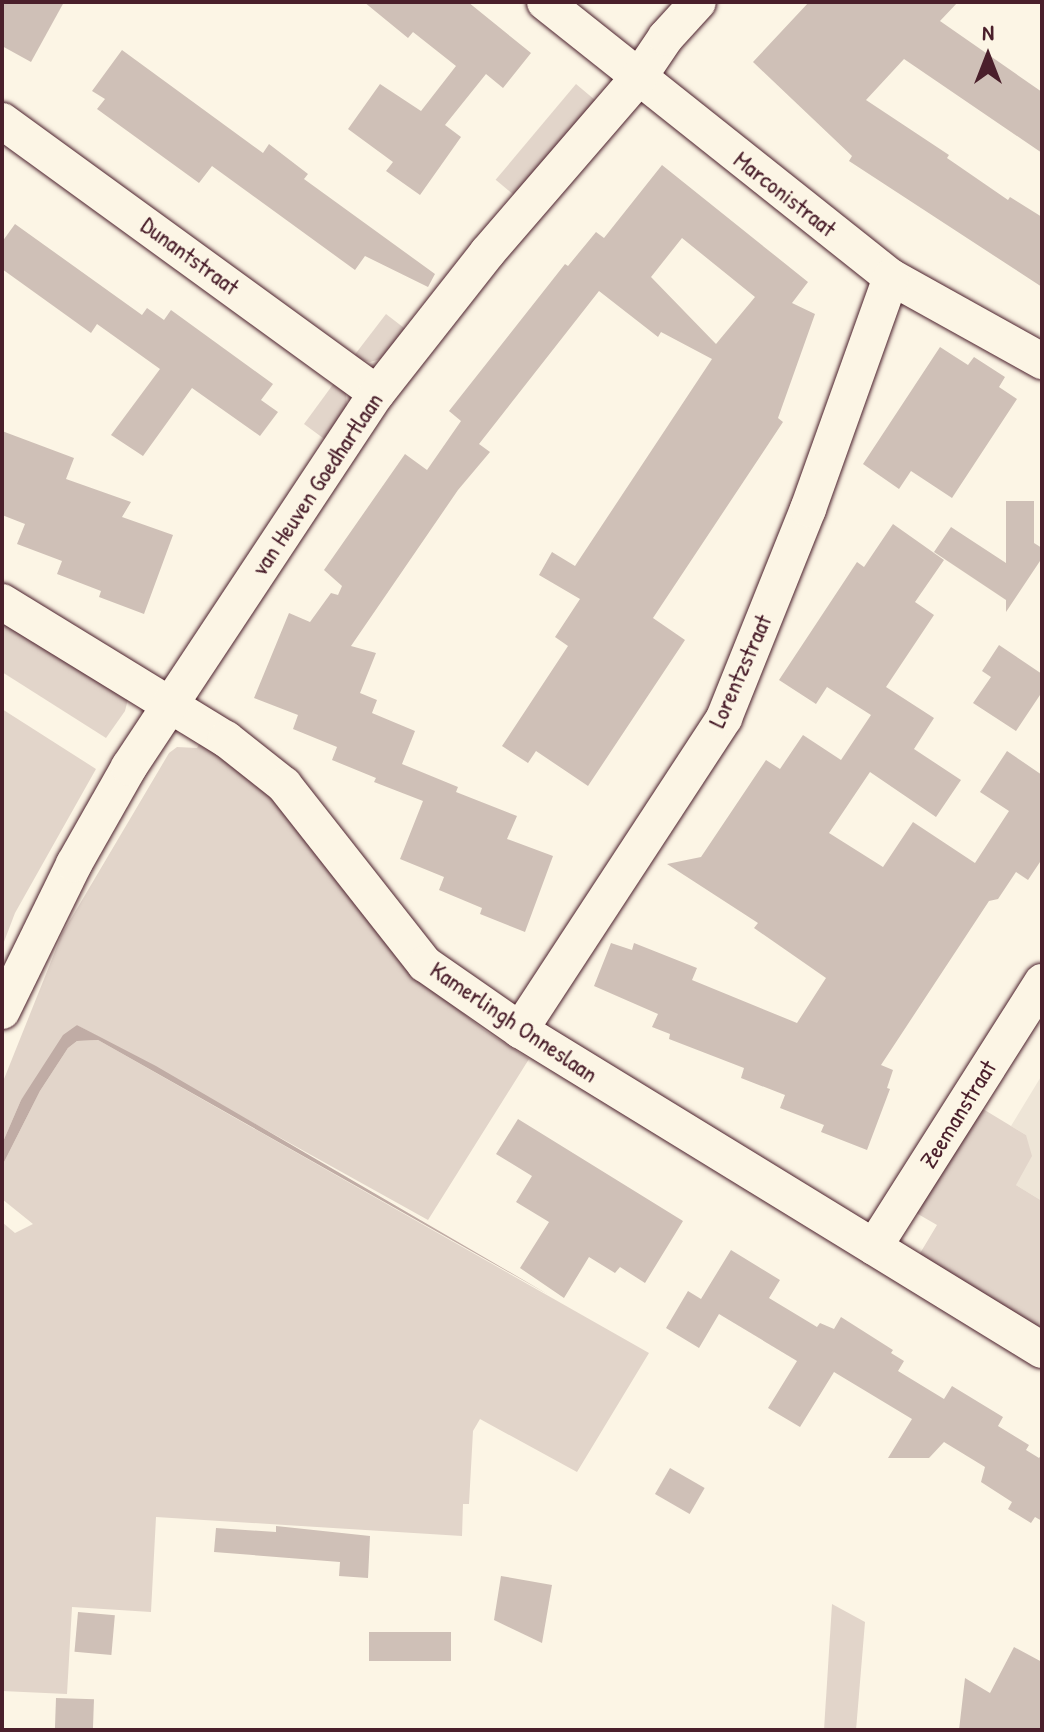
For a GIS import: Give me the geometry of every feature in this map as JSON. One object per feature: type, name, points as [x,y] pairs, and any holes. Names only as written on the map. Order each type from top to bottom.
[{"type":"street","name":"Marconistraat","points":[[545,2],[891,277],[1042,361]]},
{"type":"street","name":"van Heuven Goedhartlaan","points":[[2,1011],[74,864],[129,767],[377,393],[487,253],[639,77],[666,37],[698,2]]},
{"type":"street","name":"Dunantstraat","points":[[2,121],[377,393]]},
{"type":"street","name":"Lorentzstraat","points":[[520,1030],[724,718],[808,509],[891,277]]},
{"type":"street","name":"Kamerlingh Onneslaan","points":[[2,602],[226,739],[284,785],[425,964],[520,1030],[1042,1350]]},
{"type":"street","name":"Zeemanstraat","points":[[874,1247],[1042,982]]},
{"type":"shaded area","points":[[576,84],[596,101],[516,196],[496,180]]},
{"type":"shaded area","points":[[386,314],[408,331],[384,358],[370,362],[353,357]]},
{"type":"shaded area","points":[[337,379],[346,393],[347,408],[327,441],[304,424]]},
{"type":"shaded area","points":[[2,622],[128,699],[125,711],[106,738],[2,672]]},
{"type":"shaded area","points":[[2,709],[96,769],[15,913],[2,947]]},
{"type":"shaded area","points":[[201,741],[282,805],[405,967],[484,1030],[529,1059],[428,1220],[77,1025],[21,1100],[2,1144],[2,1084],[62,934],[169,753],[177,747],[197,748]]},
{"type":"shaded area","points":[[77,1025],[156,1066],[549,1295],[98,1040],[77,1041],[68,1048],[40,1091],[2,1166],[2,1144],[21,1100],[63,1035]]},
{"type":"shaded area","points":[[98,1040],[649,1353],[577,1472],[480,1419],[473,1431],[469,1504],[463,1504],[462,1536],[156,1517],[151,1612],[72,1607],[67,1694],[2,1691],[2,1222],[15,1233],[33,1224],[2,1199],[2,1166],[40,1091],[68,1048],[77,1041]]},
{"type":"shaded area","points":[[1042,1075],[1042,1201],[1016,1185],[1026,1135],[1011,1126]]},
{"type":"shaded area","points":[[983,1109],[1026,1135],[1032,1156],[1016,1185],[1042,1201],[1042,1336],[916,1260],[937,1225],[911,1210],[975,1112]]},
{"type":"shaded area","points":[[832,1604],[865,1622],[856,1730],[824,1730]]},
{"type":"building","points":[[2,2],[64,2],[31,62],[2,46]]},
{"type":"building","points":[[364,2],[468,2],[531,53],[503,88],[486,74],[445,125],[461,137],[420,195],[386,171],[393,162],[348,129],[380,84],[421,111],[456,66],[413,32],[408,38]]},
{"type":"building","points":[[809,2],[958,2],[940,21],[1042,92],[1042,153],[904,59],[866,100],[949,155],[947,158],[1008,200],[1010,197],[1042,217],[1042,287],[849,161],[852,156],[753,62]]},
{"type":"building","points":[[122,50],[263,153],[269,144],[308,174],[304,179],[435,274],[428,287],[365,256],[355,270],[212,166],[199,183],[97,109],[105,99],[92,91]]},
{"type":"building","points":[[662,165],[808,282],[792,303],[815,314],[778,418],[783,422],[653,618],[685,640],[588,786],[536,751],[528,763],[502,746],[568,646],[555,637],[580,599],[539,575],[552,552],[575,566],[712,359],[661,332],[658,337],[599,291],[479,444],[490,452],[458,490],[351,646],[376,653],[360,693],[377,700],[372,713],[415,731],[402,764],[458,787],[456,792],[517,816],[507,839],[553,856],[525,932],[480,914],[482,908],[439,890],[444,877],[400,859],[423,801],[374,782],[376,778],[332,760],[337,747],[293,729],[298,715],[254,698],[289,613],[310,622],[331,593],[338,595],[342,586],[324,570],[405,454],[427,470],[461,421],[449,411],[565,264],[568,266],[596,232],[604,238]],"holes":[[[682,238],[755,297],[716,344],[651,277]]]},
{"type":"building","points":[[15,224],[142,315],[147,308],[164,320],[171,310],[273,384],[261,400],[278,412],[260,436],[192,388],[143,456],[111,435],[160,369],[97,324],[91,333],[2,269],[2,242]]},
{"type":"building","points":[[940,347],[968,365],[974,357],[1005,377],[999,387],[1017,399],[952,498],[911,471],[899,489],[863,464]]},
{"type":"building","points":[[2,431],[74,458],[66,479],[131,502],[122,517],[173,535],[144,614],[99,597],[101,591],[57,574],[62,561],[17,544],[25,524],[2,515]]},
{"type":"building","points":[[1006,501],[1034,501],[1034,543],[1042,548],[1042,558],[1006,612],[1006,600],[934,552],[951,527],[1006,563]]},
{"type":"building","points":[[893,524],[944,560],[915,602],[934,615],[886,687],[934,718],[914,749],[961,780],[936,817],[870,772],[829,833],[883,867],[913,822],[975,863],[1009,811],[980,792],[1007,751],[1042,775],[1042,859],[1028,880],[1016,872],[998,899],[989,901],[881,1065],[893,1070],[887,1088],[890,1089],[867,1150],[821,1132],[824,1125],[780,1108],[785,1095],[741,1078],[744,1068],[669,1039],[670,1034],[652,1027],[658,1014],[594,986],[611,943],[632,950],[634,943],[697,968],[692,980],[797,1023],[826,978],[754,928],[758,923],[667,864],[701,857],[766,760],[780,769],[803,735],[841,760],[871,715],[827,687],[816,704],[779,680],[857,562],[864,567]]},
{"type":"building","points":[[999,645],[1042,674],[1042,692],[1016,731],[973,703],[991,677],[982,671]]},
{"type":"building","points":[[518,1119],[683,1221],[645,1283],[620,1267],[615,1273],[589,1257],[564,1298],[520,1268],[549,1222],[516,1202],[532,1176],[496,1154]]},
{"type":"building","points":[[731,1250],[780,1280],[769,1298],[817,1327],[820,1323],[834,1329],[841,1317],[893,1350],[891,1353],[904,1361],[898,1371],[944,1399],[952,1386],[1003,1417],[998,1426],[1029,1445],[1026,1450],[1039,1458],[1042,1454],[1042,1521],[1035,1517],[1031,1523],[1008,1509],[1012,1502],[981,1482],[985,1467],[944,1442],[929,1458],[888,1458],[912,1419],[834,1372],[800,1427],[768,1408],[797,1361],[719,1314],[699,1348],[666,1328],[688,1291],[701,1299]]},
{"type":"building","points":[[670,1468],[705,1488],[690,1514],[655,1494]]},
{"type":"building","points":[[276,1526],[370,1536],[368,1578],[339,1576],[340,1562],[214,1552],[216,1528],[276,1532]]},
{"type":"building","points":[[501,1576],[552,1585],[542,1643],[494,1620]]},
{"type":"building","points":[[78,1612],[115,1615],[111,1655],[75,1652]]},
{"type":"building","points":[[369,1632],[451,1632],[451,1661],[369,1661]]},
{"type":"building","points":[[1014,1647],[1042,1662],[1042,1730],[959,1730],[965,1678],[990,1693]]},
{"type":"building","points":[[56,1698],[94,1699],[93,1730],[55,1730]]}]
